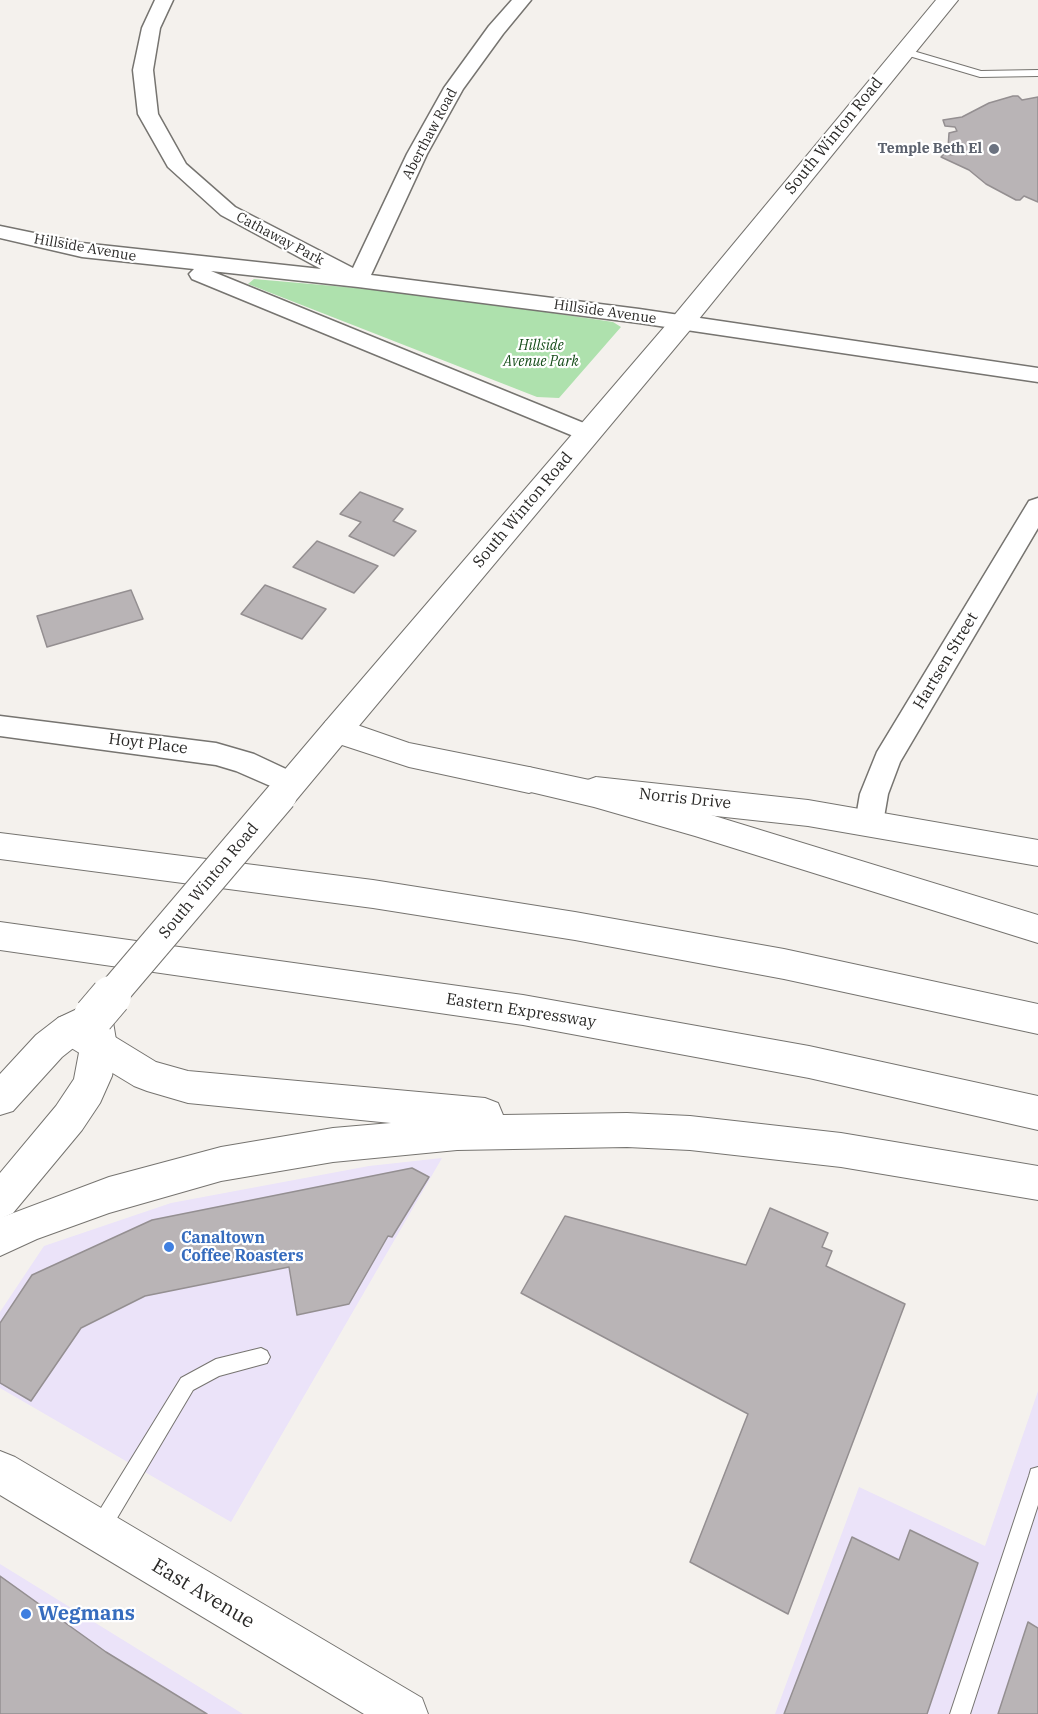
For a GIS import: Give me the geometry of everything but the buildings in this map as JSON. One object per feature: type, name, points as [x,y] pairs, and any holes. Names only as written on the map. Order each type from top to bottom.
[{"type":"main road","name":"South Winton Road","points":[[0,1099],[49,1046],[88,1031],[286,790],[681,324],[947,0]]},
{"type":"main road","name":"Norris Drive","points":[[337,730],[368,743],[410,755],[529,780],[598,790],[773,808],[1038,853]]},
{"type":"main road","points":[[529,780],[594,795],[715,829],[1038,929]]},
{"type":"main road","points":[[0,846],[373,894],[575,926],[804,968],[1038,1018]]},
{"type":"main road","name":"Eastern Expressway","points":[[0,936],[316,979],[558,1016],[798,1060],[1038,1113]]},
{"type":"main road","points":[[88,1031],[147,1075],[188,1088],[661,1131],[841,1150],[1038,1183]]},
{"type":"main road","points":[[0,1201],[79,1104],[94,1076],[88,1031]]},
{"type":"main road","points":[[0,1238],[57,1213],[138,1186],[221,1164],[304,1149],[391,1138],[468,1132],[661,1131]]},
{"type":"main road","name":"East Avenue","points":[[0,1472],[406,1714]]},
{"type":"street","name":"Cathaway Park","points":[[164,0],[151,28],[143,70],[148,114],[178,167],[228,212],[358,280]]},
{"type":"street","name":"Aberthaw Road","points":[[358,280],[417,154],[454,88],[496,30],[522,0]]},
{"type":"street","name":"Hillside Avenue","points":[[0,232],[82,250],[170,262],[358,280],[639,316],[1038,375]]},
{"type":"street","name":"Hillside Avenue","points":[[170,262],[588,434]]},
{"type":"street","name":"Hartsen Street","points":[[869,823],[874,794],[887,760],[1038,507]]},
{"type":"street","name":"Hoyt Place","points":[[0,726],[216,754],[244,762],[286,790]]},
{"type":"lane","points":[[903,51],[980,74],[1038,73]]},
{"type":"lane","points":[[98,1531],[187,1384],[216,1368],[261,1357]]},
{"type":"lane","points":[[960,1714],[1038,1476]]},
{"type":"shaded area","points":[[442,1158],[231,1522],[0,1388],[0,1312],[44,1246],[171,1203],[369,1166]]},
{"type":"shaded area","points":[[1038,1391],[1038,1714],[775,1714],[859,1487],[985,1546]]},
{"type":"shaded area","name":"Wegmans","points":[[0,1564],[243,1714],[0,1714]]},
{"type":"green space","name":"Hillside Avenue Park","points":[[254,279],[425,294],[613,322],[621,327],[559,398],[537,397],[248,284]]},
{"type":"place","name":"Temple Beth El","points":[[994,149]]},
{"type":"place","name":"Canaltown Coffee Roasters","points":[[169,1247]]},
{"type":"place","name":"Wegmans","points":[[26,1614]]}]
